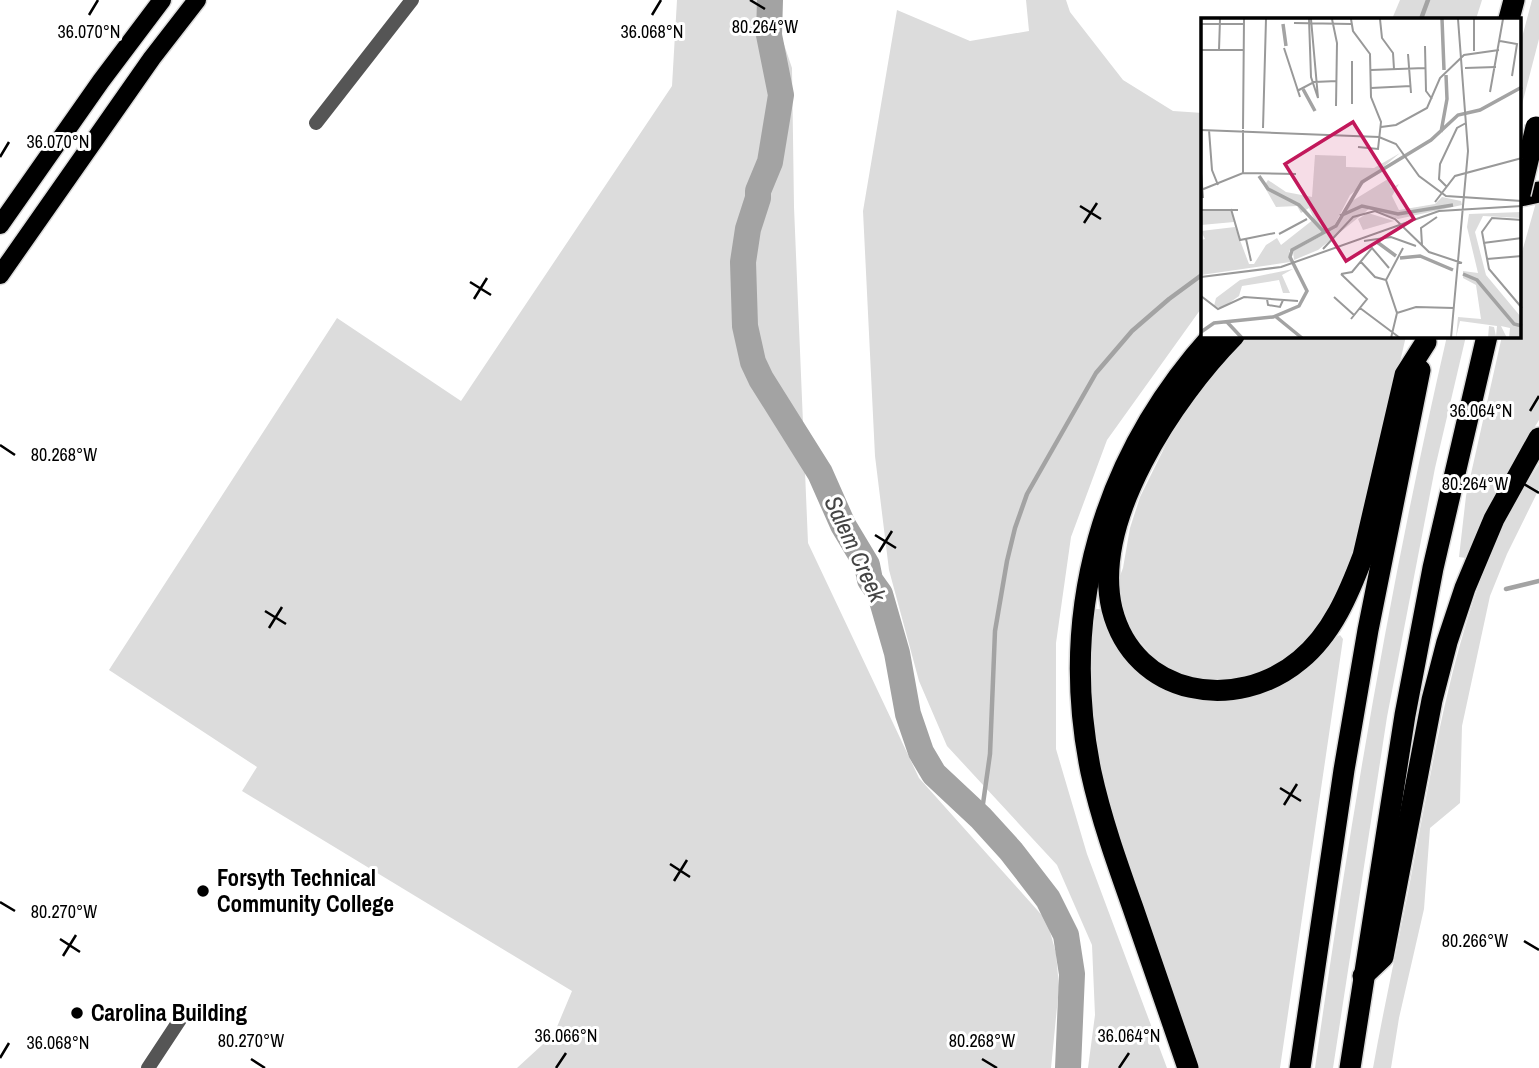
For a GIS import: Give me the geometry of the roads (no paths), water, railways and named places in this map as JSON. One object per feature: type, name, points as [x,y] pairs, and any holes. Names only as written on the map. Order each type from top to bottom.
[{"type":"highway","points":[[1509,18],[1514,0]]},
{"type":"highway","points":[[1522,186],[1537,121]]},
{"type":"highway","points":[[1188,1068],[1098,804],[1086,734],[1080,666],[1091,562],[1111,494],[1156,407],[1183,369],[1210,338]]},
{"type":"highway","points":[[1232,338],[1176,404],[1144,460],[1122,511],[1111,552],[1109,572],[1112,608],[1118,626],[1137,655],[1167,680],[1199,690],[1216,692],[1247,688],[1284,672],[1302,659],[1332,621],[1353,582],[1363,556],[1405,375],[1427,339]]},
{"type":"highway","points":[[1350,1068],[1405,715],[1433,568],[1487,338]]},
{"type":"highway","points":[[1300,1068],[1342,783],[1366,643],[1427,339]]},
{"type":"highway","points":[[1363,976],[1383,957],[1432,700],[1455,615],[1494,519],[1539,438]]},
{"type":"main road","points":[[0,225],[101,81],[162,0]]},
{"type":"main road","points":[[0,275],[152,58],[197,0]]},
{"type":"street","points":[[316,123],[412,0]]},
{"type":"street","points":[[149,1068],[183,1015]]},
{"type":"waterway","name":"Salem Creek","points":[[770,0],[769,35],[781,95],[770,162],[758,191],[743,262],[745,326],[753,362],[820,473],[843,525],[867,565],[870,580],[880,594],[897,653],[908,714],[921,752],[934,774],[981,818],[1011,851],[1048,899],[1066,935],[1072,974],[1068,1068]]},
{"type":"waterway","points":[[1421,18],[1428,0]]},
{"type":"waterway","points":[[981,818],[990,754],[995,631],[1007,561],[1027,494],[1096,373],[1132,331],[1201,275]]},
{"type":"waterway","points":[[1506,589],[1539,581]]},
{"type":"place","name":"Forsyth Technical Community College","points":[[203,891]]},
{"type":"place","name":"Carolina Building","points":[[77,1013]]}]
